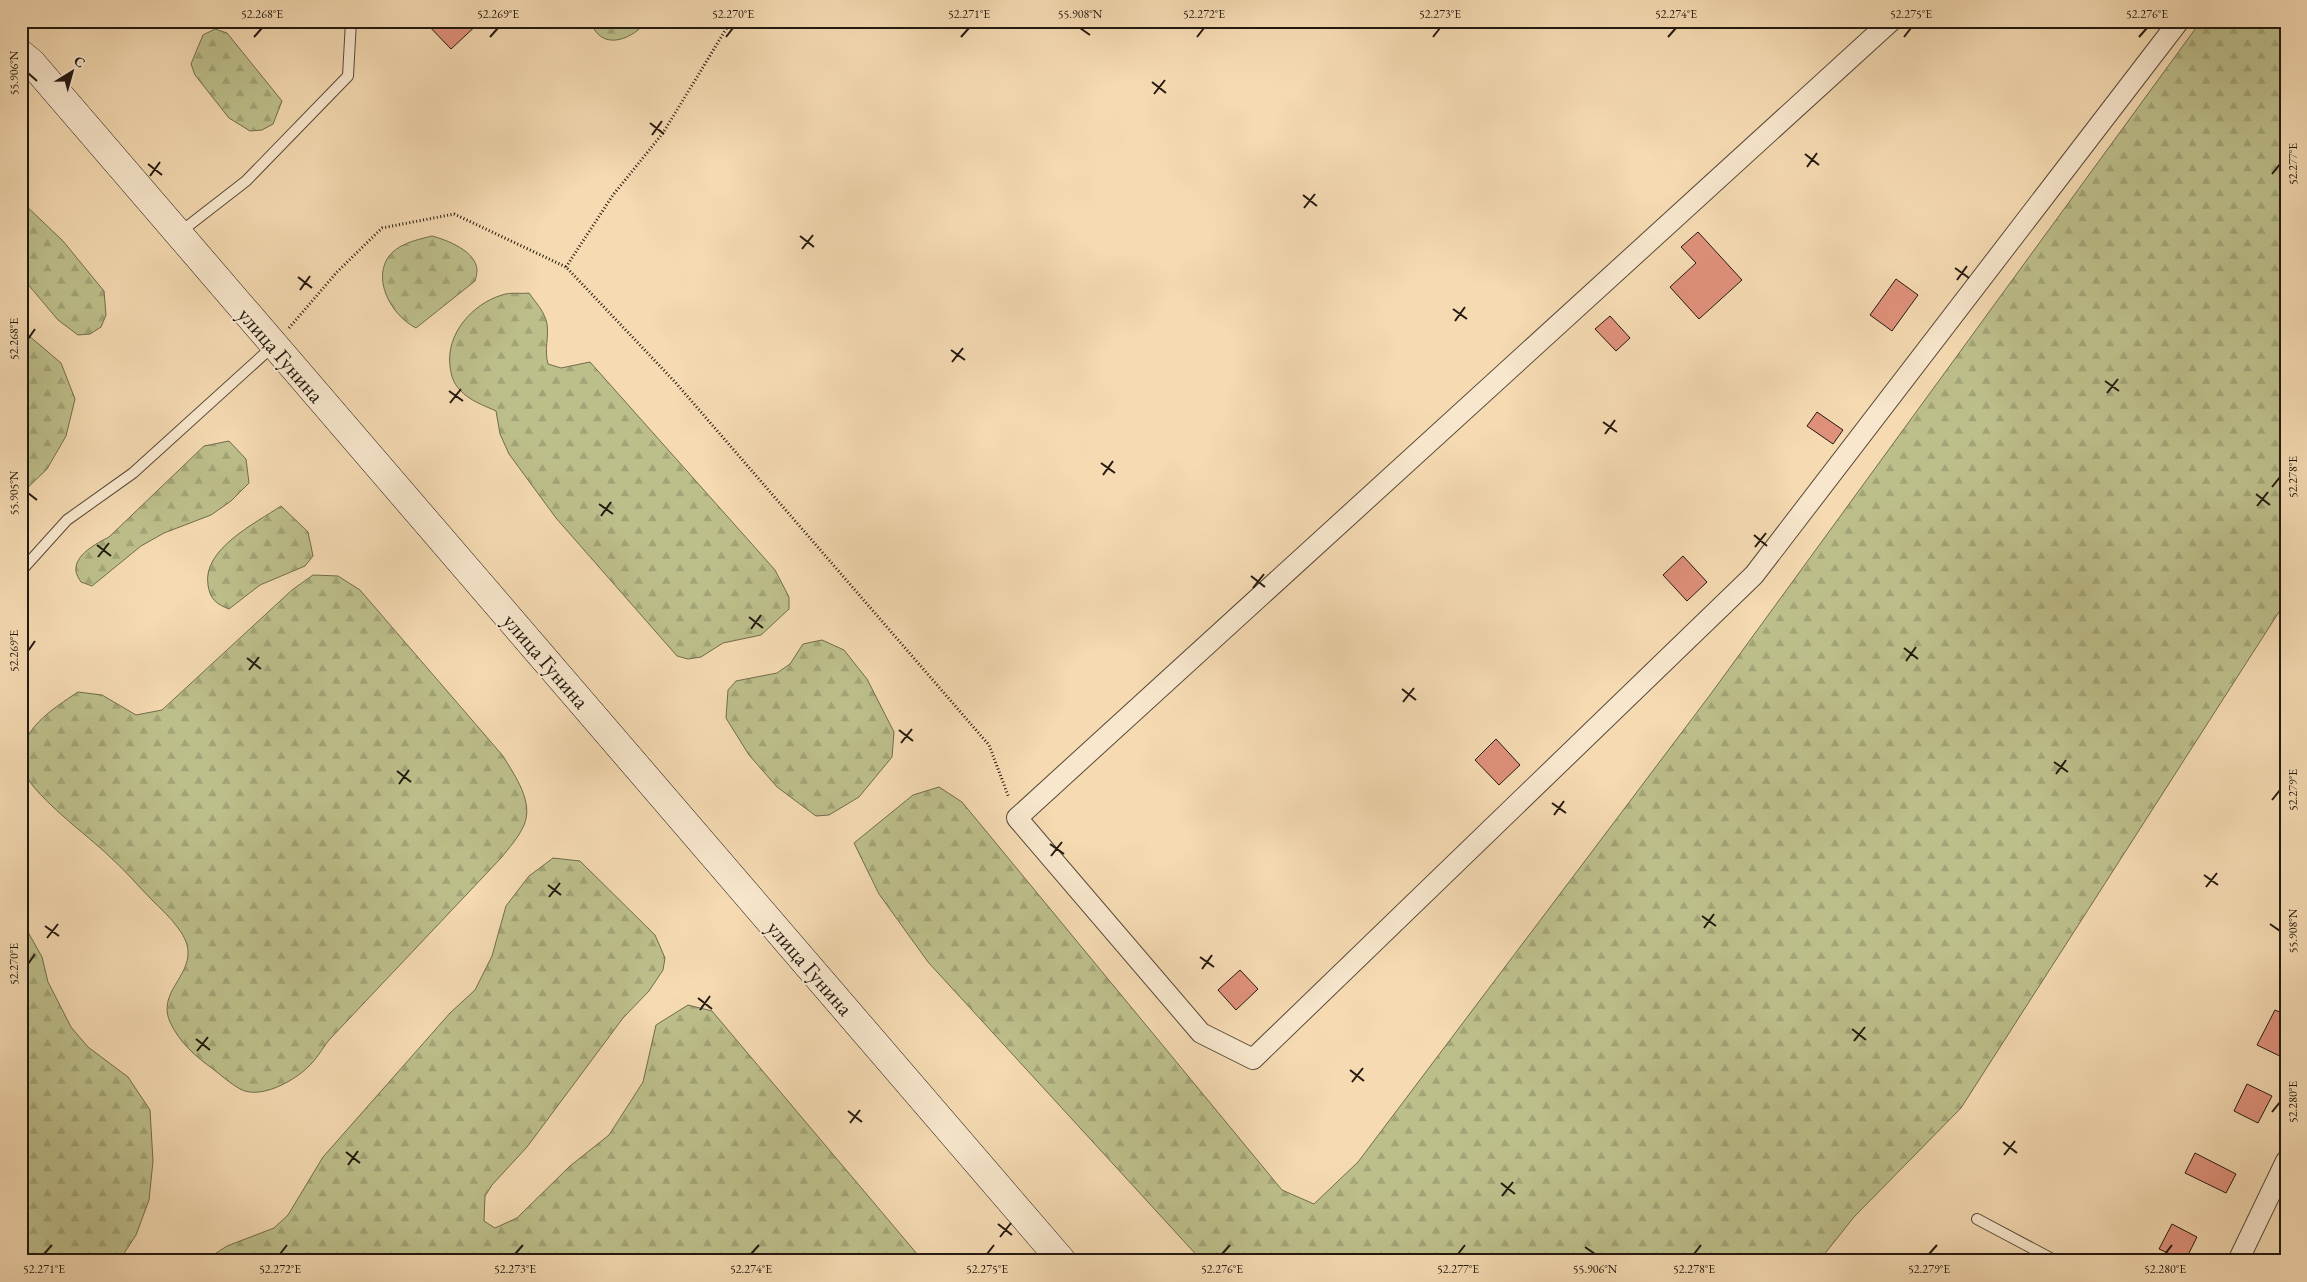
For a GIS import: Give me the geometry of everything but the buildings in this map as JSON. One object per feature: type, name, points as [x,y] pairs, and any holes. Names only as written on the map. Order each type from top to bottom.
[{"type":"main road","name":"улица Гунина","points":[[24,53],[272,347],[429,525],[1062,1261]]},
{"type":"street","points":[[1891,21],[1017,818],[1201,1033],[1253,1059],[1754,575],[2178,21]]},
{"type":"street","points":[[2238,1261],[2286,1161]]},
{"type":"lane","points":[[177,234],[246,182],[348,76],[351,21]]},
{"type":"lane","points":[[21,572],[67,520],[133,473],[272,347]]},
{"type":"lane","points":[[1977,1219],[2056,1261]]},
{"type":"path","points":[[566,267],[613,195],[663,133],[732,21]]},
{"type":"path","points":[[272,347],[337,272],[382,228],[454,214],[566,267],[675,382],[989,744],[1017,818]]},
{"type":"green space","points":[[598,21],[647,21],[627,37],[612,40],[605,39],[598,34],[593,27]]},
{"type":"green space","points":[[2201,21],[2286,21],[2286,601],[1961,1108],[1854,1217],[1819,1261],[1202,1261],[928,962],[879,894],[854,843],[913,795],[939,787],[962,802],[1282,1190],[1314,1204],[1358,1162],[1710,695]]},
{"type":"green space","points":[[215,29],[227,33],[282,101],[273,124],[262,130],[250,131],[229,118],[195,75],[191,64],[203,35]]},
{"type":"green space","points":[[21,201],[63,241],[104,291],[106,315],[101,327],[90,334],[78,335],[58,320],[21,276]]},
{"type":"green space","points":[[432,236],[460,247],[472,257],[477,270],[476,276],[475,281],[416,328],[393,308],[384,289],[383,269],[387,259],[401,246]]},
{"type":"green space","points":[[529,293],[546,320],[548,364],[561,368],[590,362],[775,570],[789,597],[789,609],[761,635],[723,643],[701,657],[688,659],[677,656],[556,518],[509,454],[500,434],[496,411],[468,397],[456,385],[451,373],[450,354],[452,343],[463,322],[471,313],[491,299],[505,294]]},
{"type":"green space","points":[[21,329],[61,363],[75,399],[66,436],[47,469],[21,494]]},
{"type":"green space","points":[[229,441],[246,459],[249,483],[231,501],[211,515],[164,533],[141,546],[92,586],[81,582],[77,575],[76,565],[87,550],[109,537],[204,446]]},
{"type":"green space","points":[[281,506],[308,532],[313,556],[305,566],[260,585],[229,609],[221,605],[210,594],[208,585],[208,572],[213,560],[233,538]]},
{"type":"green space","points":[[313,575],[338,576],[360,590],[503,756],[522,789],[527,807],[526,816],[519,834],[501,858],[329,1040],[311,1064],[286,1083],[267,1091],[248,1092],[233,1085],[194,1054],[178,1036],[170,1022],[167,1009],[169,998],[185,966],[188,955],[186,942],[178,928],[121,867],[46,801],[26,776],[22,766],[22,753],[31,731],[39,722],[58,705],[78,692],[102,695],[136,715],[162,710],[292,590]]},
{"type":"green space","points":[[822,640],[844,650],[867,679],[894,732],[892,757],[859,797],[829,815],[816,816],[777,787],[749,755],[726,718],[728,690],[736,681],[777,673],[790,664],[803,644]]},
{"type":"green space","points":[[553,858],[580,861],[655,935],[665,958],[663,970],[649,991],[623,1018],[527,1147],[492,1185],[485,1196],[484,1221],[495,1228],[517,1218],[570,1166],[609,1135],[643,1082],[656,1025],[688,1005],[712,1011],[923,1261],[204,1261],[227,1246],[274,1228],[288,1215],[323,1157],[450,1013],[475,990],[492,956],[506,906],[529,876]]},
{"type":"green space","points":[[21,930],[28,932],[42,957],[48,982],[71,1027],[88,1047],[128,1077],[150,1110],[153,1161],[149,1200],[136,1235],[119,1261],[21,1261]]}]
